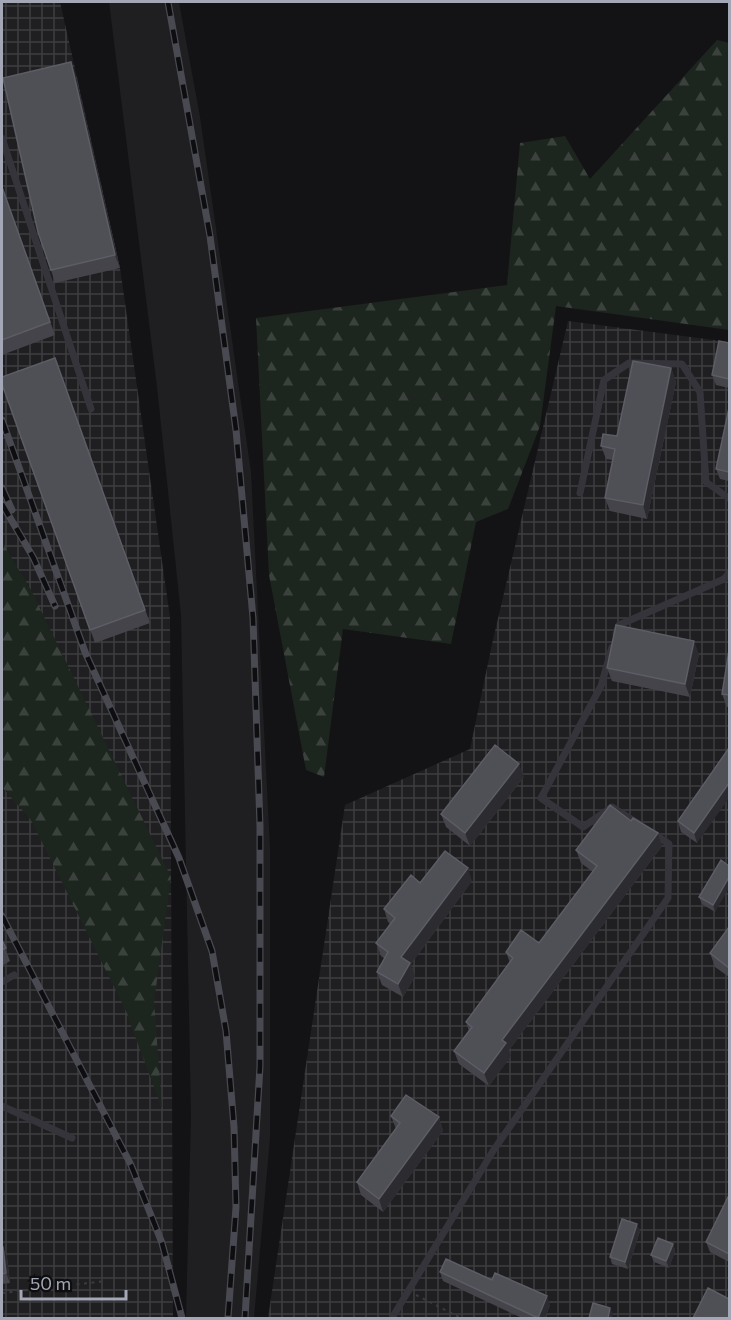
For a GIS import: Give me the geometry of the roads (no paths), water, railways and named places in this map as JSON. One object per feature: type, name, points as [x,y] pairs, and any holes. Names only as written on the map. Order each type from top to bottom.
[{"type":"lane","points":[[2,138],[91,409]]},
{"type":"lane","points":[[580,493],[604,380],[629,363],[682,364],[700,392],[706,482],[729,499]]},
{"type":"lane","points":[[392,1318],[493,1151],[668,898],[669,844],[612,807],[583,826],[541,798],[601,686],[619,625],[724,579],[729,572]]},
{"type":"lane","points":[[2,982],[14,975]]},
{"type":"lane","points":[[2,1106],[72,1138]]},
{"type":"railway","points":[[168,2],[210,236],[236,430],[253,618],[260,826],[260,1066],[245,1318]]},
{"type":"railway","points":[[2,420],[85,652],[179,858],[212,951],[226,1031],[234,1127],[236,1207],[228,1318]]},
{"type":"railway","points":[[2,488],[12,510]]},
{"type":"railway","points":[[2,504],[33,557],[55,606]]},
{"type":"railway","points":[[2,916],[131,1165],[162,1243],[182,1318]]}]
